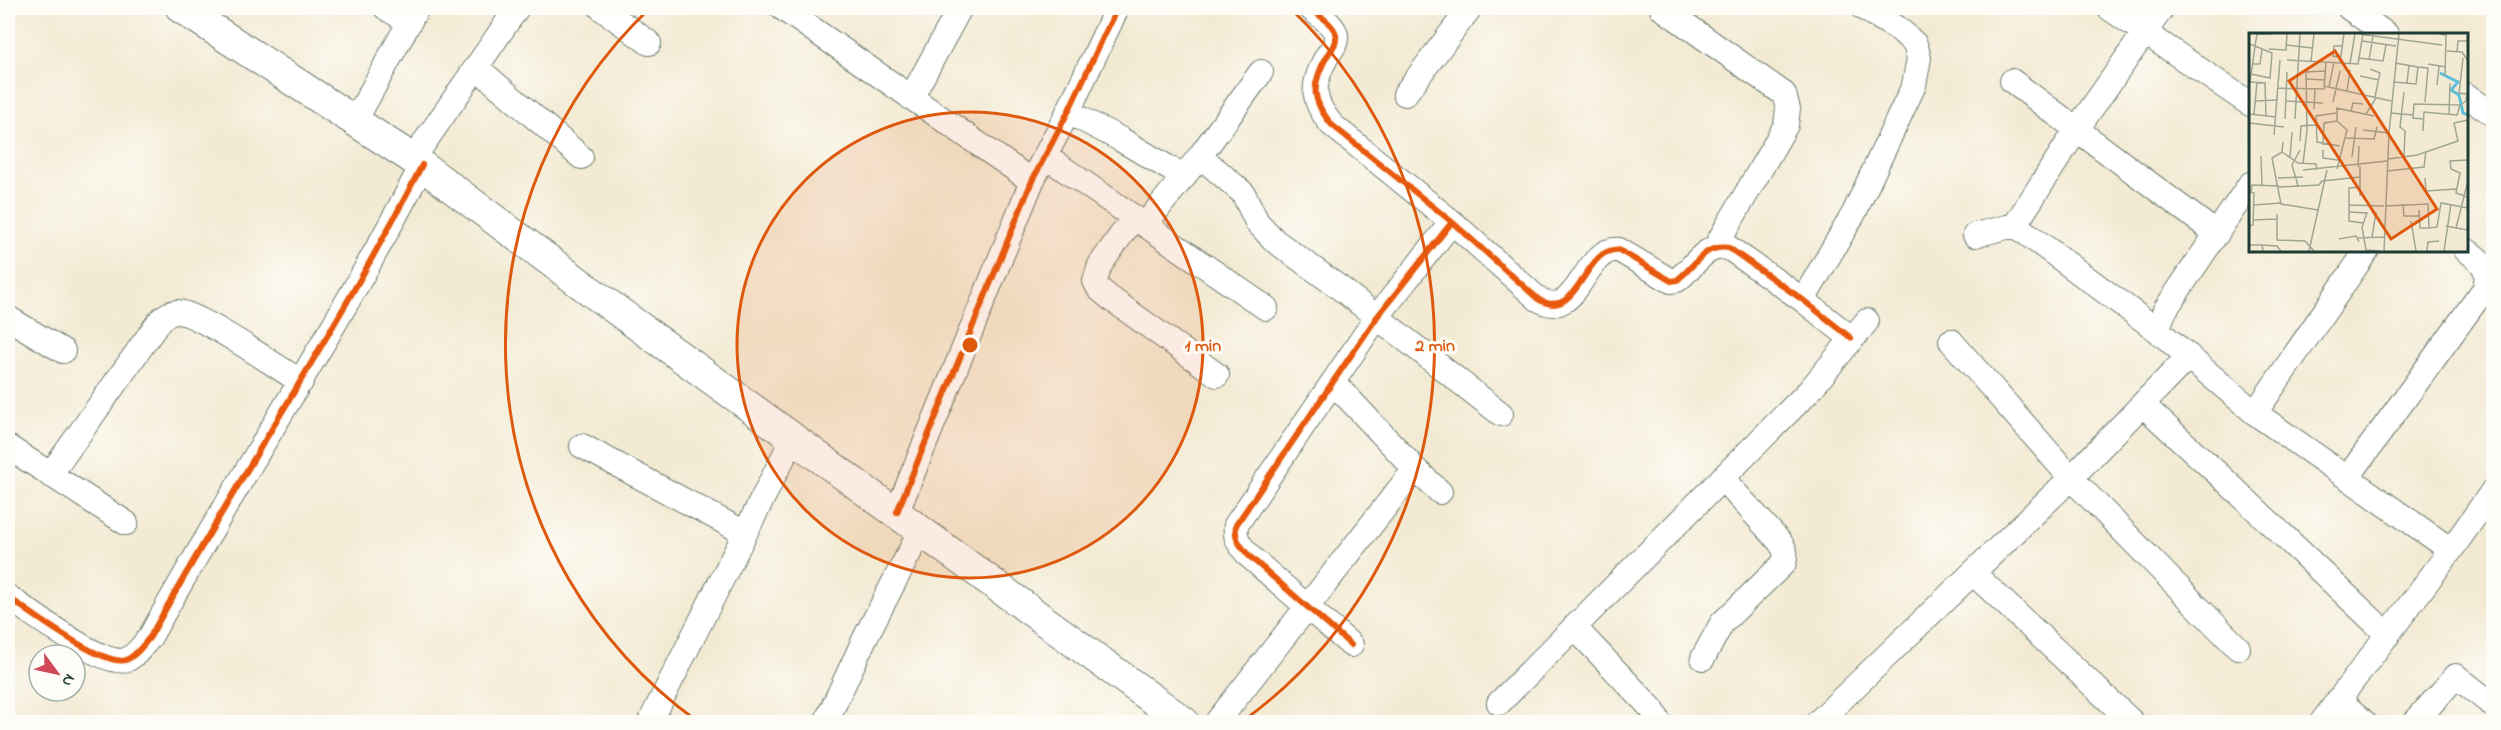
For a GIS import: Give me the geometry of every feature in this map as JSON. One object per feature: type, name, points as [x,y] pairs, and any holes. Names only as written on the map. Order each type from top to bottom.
[{"type":"main road","points":[[181,8],[417,162],[1184,723]]},
{"type":"street","points":[[356,121],[413,15],[386,8]]},
{"type":"street","points":[[8,597],[89,650],[118,661],[129,659],[150,637],[380,248],[417,162],[517,8]]},
{"type":"street","points":[[601,8],[649,43]]},
{"type":"street","points":[[782,8],[817,17],[911,98],[1032,181]]},
{"type":"street","points":[[911,98],[960,8]]},
{"type":"street","points":[[897,512],[1032,181],[1068,112],[1117,8]]},
{"type":"street","points":[[1310,8],[1330,24],[1336,34],[1335,44],[1315,84],[1315,99],[1322,112],[1332,124],[1452,222],[1538,299],[1549,305],[1557,305],[1566,301],[1601,255],[1610,249],[1619,250],[1671,281],[1683,276],[1708,250],[1716,246],[1786,124],[1788,109],[1784,94],[1662,8]]},
{"type":"street","points":[[1405,94],[1470,8]]},
{"type":"street","points":[[1803,300],[1859,202],[1914,85],[1919,58],[1915,44],[1900,30],[1863,8]]},
{"type":"street","points":[[2109,8],[2249,103]]},
{"type":"street","points":[[1975,235],[2015,225],[2077,129],[2162,8]]},
{"type":"street","points":[[476,68],[581,157]]},
{"type":"street","points":[[1217,375],[1110,298],[1095,281],[1100,265],[1139,221],[1184,177],[1261,72]]},
{"type":"street","points":[[2012,81],[2217,234]]},
{"type":"street","points":[[2468,96],[2493,115]]},
{"type":"street","points":[[1068,112],[1120,138],[1184,177]]},
{"type":"street","points":[[1045,156],[1266,308]]},
{"type":"street","points":[[1200,156],[1243,193],[1257,222],[1275,241],[1501,414]]},
{"type":"street","points":[[2157,330],[2165,310],[2249,186]]},
{"type":"street","points":[[1351,645],[1249,556],[1235,535],[1236,525],[1377,317],[1452,222]]},
{"type":"street","points":[[2015,225],[2157,330],[2255,413],[2451,550]]},
{"type":"street","points":[[1498,703],[1809,391],[1859,329],[1803,300],[1729,248],[1716,246]]},
{"type":"street","points":[[2255,413],[2366,252]]},
{"type":"street","points":[[2348,477],[2485,288],[2488,277],[2485,266],[2468,252]]},
{"type":"street","points":[[50,475],[166,315],[176,312],[202,321],[301,382]]},
{"type":"street","points":[[8,318],[63,351]]},
{"type":"street","points":[[1951,341],[2071,478],[2238,648]]},
{"type":"street","points":[[1818,723],[2071,478],[2189,356]]},
{"type":"street","points":[[1334,383],[1415,469],[1440,492]]},
{"type":"street","points":[[2143,405],[2388,635]]},
{"type":"street","points":[[650,723],[793,438]]},
{"type":"street","points":[[582,446],[745,533]]},
{"type":"street","points":[[8,447],[126,523]]},
{"type":"street","points":[[1217,723],[1415,469]]},
{"type":"street","points":[[1703,658],[1722,623],[1784,563],[1786,555],[1779,541],[1722,478]]},
{"type":"street","points":[[2322,723],[2451,550],[2493,489]]},
{"type":"street","points":[[826,723],[865,638],[921,530]]},
{"type":"street","points":[[1973,573],[2132,723]]},
{"type":"street","points":[[1574,627],[1652,709],[1659,723]]},
{"type":"street","points":[[2415,723],[2456,676],[2493,706]]},
{"type":"street","points":[[2339,700],[2364,723]]},
{"type":"cycle path","points":[[897,512],[1032,181],[1068,112],[1117,8]]},
{"type":"cycle path","points":[[1310,8],[1329,23],[1336,35],[1335,44],[1322,66],[1316,84],[1320,108],[1332,125],[1452,222],[1538,299],[1552,304],[1563,301],[1572,293],[1597,259],[1607,252],[1619,250],[1671,281],[1677,280],[1706,252],[1729,248],[1803,300],[1851,338]]},
{"type":"cycle path","points":[[8,597],[67,637],[101,655],[115,660],[126,660],[139,650],[150,637],[323,344],[422,165]]},
{"type":"cycle path","points":[[1351,645],[1249,556],[1237,538],[1236,525],[1377,317],[1452,222]]}]
